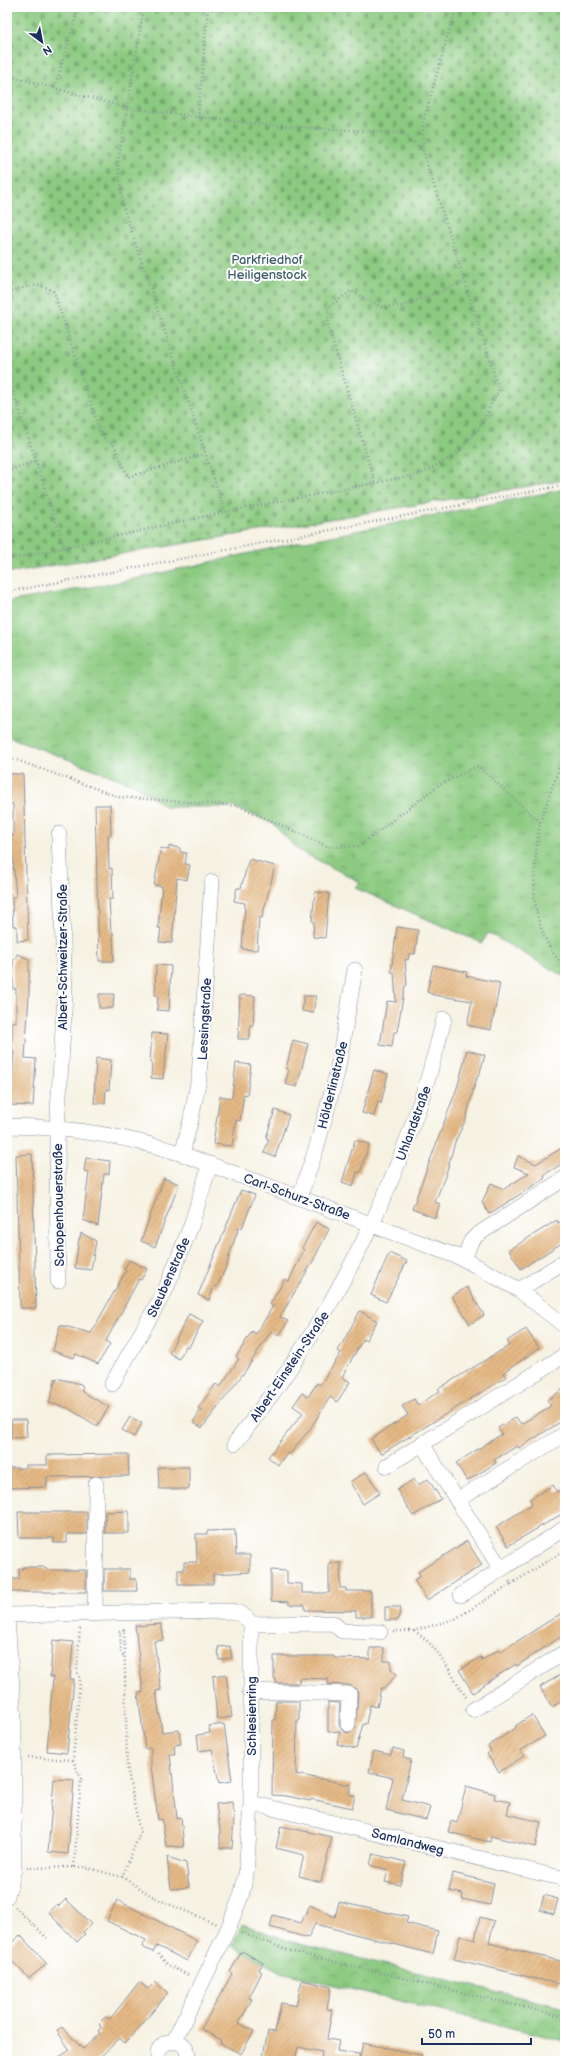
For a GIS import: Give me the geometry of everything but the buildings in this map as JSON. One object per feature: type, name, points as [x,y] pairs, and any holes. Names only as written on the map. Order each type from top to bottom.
[{"type":"street","name":"Albert-Schweitzer-Straße","points":[[57,1128],[65,995],[59,834]]},
{"type":"street","name":"Lessingstraße","points":[[182,1154],[192,1119],[200,1078],[212,882]]},
{"type":"street","name":"Hölderlinstraße","points":[[300,1196],[317,1146],[337,1073],[355,970]]},
{"type":"street","name":"Uhlandstraße","points":[[371,1223],[410,1136],[426,1091],[444,1020]]},
{"type":"street","name":"Carl-Schurz-Straße","points":[[7,1126],[57,1128],[140,1141],[182,1154],[300,1196],[464,1259],[519,1290],[565,1326]]},
{"type":"street","name":"Schopenhauerstraße","points":[[57,1128],[58,1281]]},
{"type":"street","name":"Steubenstraße","points":[[112,1384],[165,1291],[191,1226],[210,1164]]},
{"type":"street","points":[[464,1259],[471,1241],[480,1232],[565,1178]]},
{"type":"street","name":"Albert-Einstein-Straße","points":[[235,1443],[259,1413],[306,1345],[330,1304],[371,1223]]},
{"type":"street","points":[[519,1290],[565,1261]]},
{"type":"street","points":[[387,1466],[565,1355]]},
{"type":"street","points":[[457,1500],[565,1434]]},
{"type":"street","points":[[422,1444],[501,1569]]},
{"type":"street","points":[[88,1614],[96,1484]]},
{"type":"street","points":[[461,1594],[565,1528]]},
{"type":"street","points":[[10,1901],[14,1869],[14,1719],[7,1616],[230,1611],[238,1612],[246,1616],[251,1624],[333,1623],[342,1632],[380,1632]]},
{"type":"street","name":"Schlesienring","points":[[159,2061],[158,2052],[160,2047],[174,2040],[228,1929],[241,1896],[246,1875],[251,1803],[251,1624]]},
{"type":"street","points":[[473,1710],[565,1652]]},
{"type":"street","points":[[250,1691],[349,1694],[348,1724]]},
{"type":"street","name":"Samlandweg","points":[[251,1803],[565,1879]]},
{"type":"street","points":[[174,2040],[182,2044],[187,2050],[190,2060]]},
{"type":"path","points":[[55,88],[79,7]]},
{"type":"path","points":[[225,512],[124,206],[118,162],[144,7],[226,11],[226,7]]},
{"type":"path","points":[[7,560],[65,549],[225,512],[420,474],[457,454],[481,425],[499,389],[423,151],[423,122],[456,7]]},
{"type":"path","points":[[198,117],[208,9]]},
{"type":"path","points":[[7,75],[127,108],[264,125],[403,133],[423,151]]},
{"type":"path","points":[[375,483],[328,326],[329,307],[351,291],[382,307],[402,306],[464,282]]},
{"type":"path","points":[[7,293],[34,285],[47,286],[54,292],[102,437],[114,445],[128,477],[205,454]]},
{"type":"path","points":[[7,373],[65,549]]},
{"type":"path","points":[[7,471],[36,461]]},
{"type":"path","points":[[7,592],[565,485]]},
{"type":"path","points":[[565,751],[540,822],[534,871],[538,920],[544,940],[552,953],[565,968]]},
{"type":"path","points":[[7,754],[8,757],[119,797],[239,806],[329,847],[359,846],[439,785],[478,766],[540,822]]},
{"type":"path","points":[[380,1632],[413,1631],[455,1619],[565,1550]]},
{"type":"path","points":[[501,1569],[510,1584]]},
{"type":"path","points":[[74,1867],[81,1779],[73,1760],[80,1680],[78,1670],[88,1614]]},
{"type":"path","points":[[122,1877],[140,1833],[127,1766],[124,1631]]},
{"type":"path","points":[[413,1631],[425,1638],[433,1647],[473,1710]]},
{"type":"path","points":[[14,1757],[73,1760]]},
{"type":"path","points":[[14,1869],[84,1867],[122,1877],[155,1898],[228,1929],[294,1952],[565,2017]]},
{"type":"path","points":[[10,1901],[47,1938]]},
{"type":"path","points":[[158,1954],[168,1965],[201,1982]]},
{"type":"green space","name":"Parkfriedhof Heiligenstock","points":[[7,7],[565,7],[565,480],[7,573]]},
{"type":"green space","points":[[565,489],[565,977],[488,933],[482,943],[355,888],[360,882],[298,850],[272,823],[234,807],[166,807],[135,785],[7,736],[7,602],[125,581],[291,544]]},
{"type":"green space","points":[[242,1924],[292,1942],[565,2008],[565,2041],[281,1972],[232,1946]]}]
